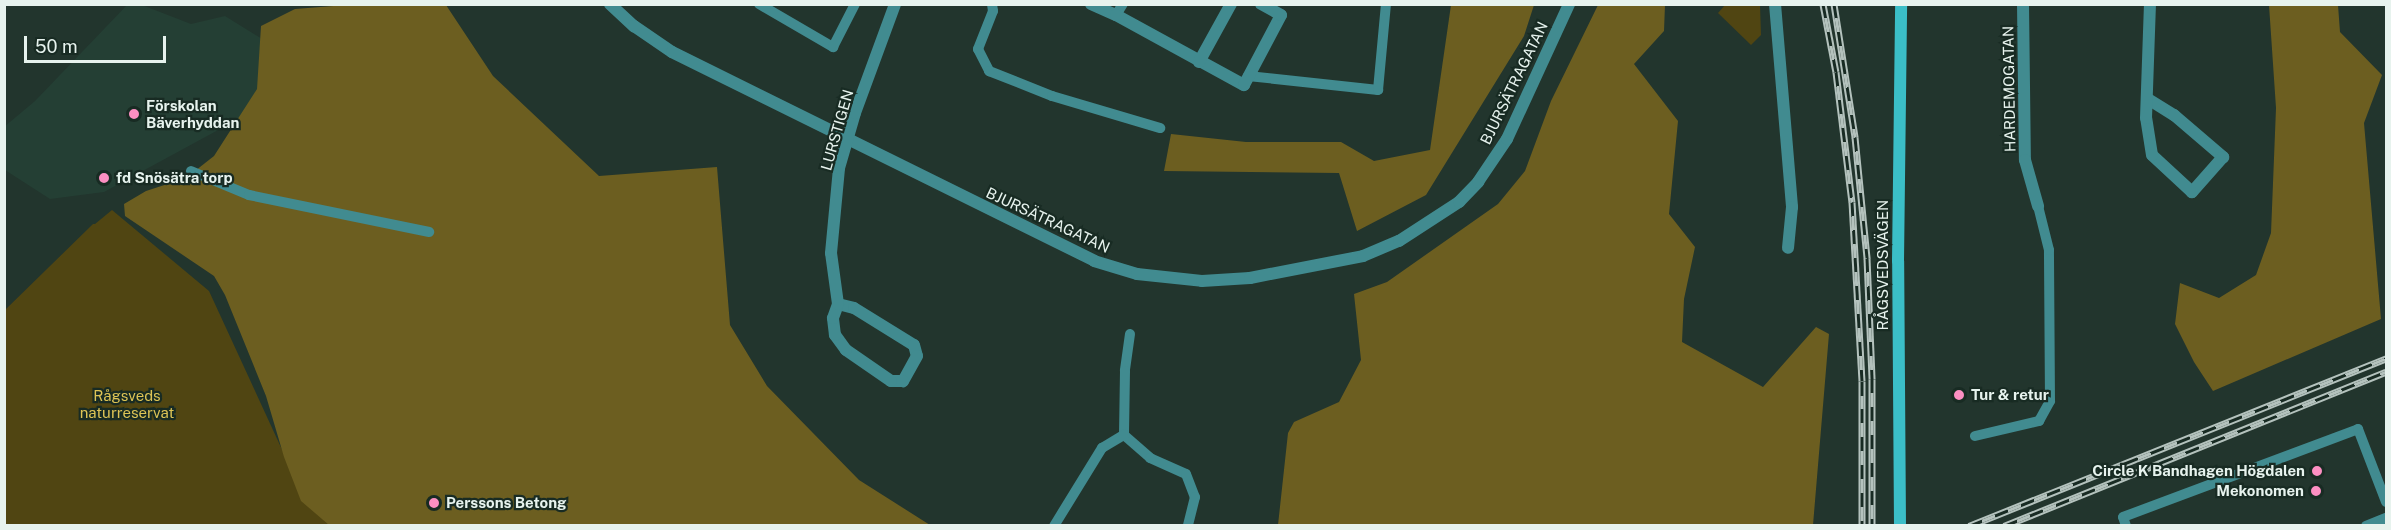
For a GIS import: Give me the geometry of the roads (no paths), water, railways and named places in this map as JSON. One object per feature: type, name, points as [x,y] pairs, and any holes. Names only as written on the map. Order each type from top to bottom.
[{"type":"street","name":"BJURSÄTRAGATAN","points":[[610,4],[634,26],[672,51],[1084,256],[1137,274],[1202,281],[1250,278],[1327,265],[1363,256],[1399,241],[1436,219],[1471,189],[1507,139],[1569,4]]},
{"type":"street","name":"LURSTIGEN","points":[[838,304],[854,308],[914,345],[917,356],[903,381],[891,381],[846,350],[835,335],[833,318],[838,304],[831,253],[839,168],[895,4]]},
{"type":"street","points":[[1091,4],[1120,10],[1199,62],[1244,85],[1281,15],[1262,5]]},
{"type":"street","points":[[1199,62],[1231,4]]},
{"type":"street","points":[[1775,4],[1792,207],[1788,248]]},
{"type":"street","name":"RÅGSVEDSVÄGEN","points":[[1900,525],[1898,261],[1901,4]]},
{"type":"street","name":"HARDEMOGATAN","points":[[2023,4],[2025,160],[2038,206]]},
{"type":"street","points":[[2148,99],[2174,115],[2223,157],[2192,192],[2152,155],[2146,118],[2150,4]]},
{"type":"lane","points":[[759,4],[833,47],[855,4]]},
{"type":"lane","points":[[992,4],[993,11],[978,49],[988,71],[1052,96],[1160,128]]},
{"type":"lane","points":[[1248,76],[1378,90],[1386,4]]},
{"type":"lane","points":[[191,171],[249,195],[429,231]]},
{"type":"lane","points":[[1975,436],[2039,421],[2050,401],[2049,250],[2038,206]]},
{"type":"lane","points":[[1130,334],[1125,371],[1124,435],[1150,458],[1186,474],[1195,497],[1188,525]]},
{"type":"lane","points":[[2126,525],[2123,517],[2358,429],[2386,502]]},
{"type":"lane","points":[[1054,525],[1102,448],[1124,435]]},
{"type":"lane","points":[[2366,525],[2386,518]]},
{"type":"railway","points":[[1823,4],[1836,72],[1852,202],[1862,381],[1862,526]]},
{"type":"railway","points":[[1834,4],[1855,137],[1867,258],[1872,379],[1872,526]]},
{"type":"railway","points":[[1969,526],[2386,358]]},
{"type":"railway","points":[[2004,526],[2386,372]]},
{"type":"place","name":"Förskolan Bäverhyddan","points":[[134,114]]},
{"type":"place","name":"fd Snösätra torp","points":[[104,178]]},
{"type":"place","name":"Tur & retur","points":[[1959,395]]},
{"type":"place","name":"Circle K Bandhagen Högdalen","points":[[2317,471]]},
{"type":"place","name":"Mekonomen","points":[[2316,491]]},
{"type":"place","name":"Perssons Betong","points":[[434,503]]},
{"type":"park label","name":"Rågsveds naturreservat","points":[[127,404]]}]
